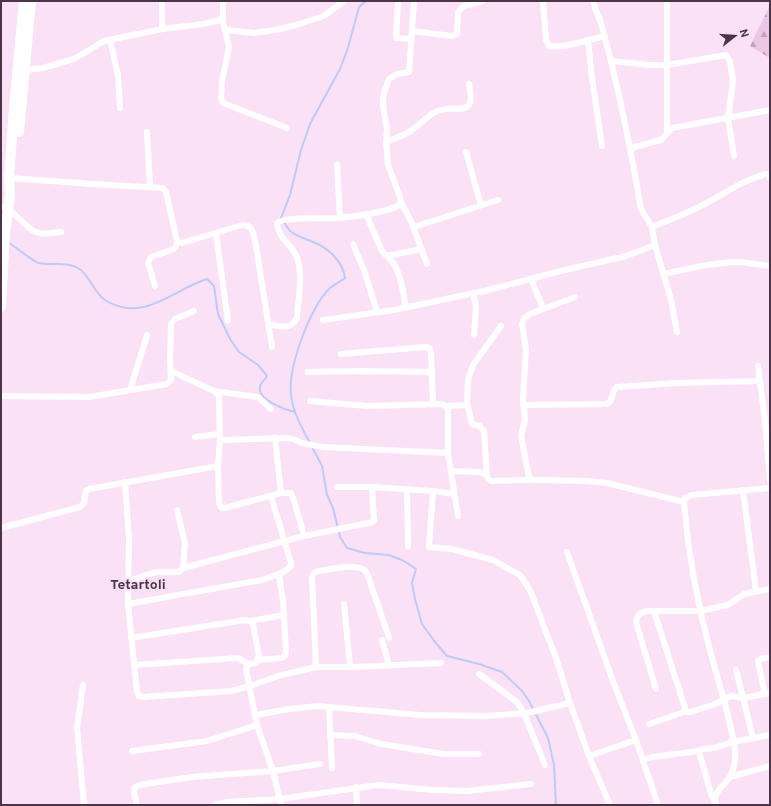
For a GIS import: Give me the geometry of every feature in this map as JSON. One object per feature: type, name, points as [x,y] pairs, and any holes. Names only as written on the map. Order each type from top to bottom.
[{"type":"main road","points":[[13,178],[24,1]]},
{"type":"main road","points":[[1,308],[5,208],[10,195],[13,178],[31,1]]},
{"type":"street","points":[[162,1],[162,29]]},
{"type":"street","points":[[223,1],[224,13],[222,18],[229,48],[222,81],[221,99],[223,103],[287,128]]},
{"type":"street","points":[[226,30],[254,32],[275,30],[296,25],[324,16],[344,1]]},
{"type":"street","points":[[398,1],[396,38],[411,39]]},
{"type":"street","points":[[414,1],[409,72],[397,74],[389,79],[384,93],[383,106],[386,122],[388,165],[401,202],[414,227],[427,264]]},
{"type":"street","points":[[412,31],[452,36],[457,34],[458,12],[464,6],[483,1]]},
{"type":"street","points":[[544,1],[546,40],[549,46],[553,47],[605,36]]},
{"type":"street","points":[[593,1],[605,36],[611,61],[631,148],[641,209],[652,227],[655,245],[677,332]]},
{"type":"street","points":[[666,134],[667,1]]},
{"type":"street","points":[[25,70],[43,68],[74,59],[98,44],[110,40],[162,29],[203,24],[222,18]]},
{"type":"street","points":[[110,40],[118,75],[120,108]]},
{"type":"street","points":[[588,40],[602,146]]},
{"type":"street","points":[[611,61],[650,65],[667,65],[726,55],[730,61],[733,81],[728,118],[734,156]]},
{"type":"street","points":[[386,142],[402,136],[412,130],[437,111],[452,108],[466,108],[470,105],[471,101],[469,84]]},
{"type":"street","points":[[631,148],[661,140],[672,128],[770,110]]},
{"type":"street","points":[[147,132],[150,186]]},
{"type":"street","points":[[466,152],[481,205]]},
{"type":"street","points":[[337,165],[340,218]]},
{"type":"street","points":[[652,227],[702,206],[730,189],[749,180],[766,174],[770,178]]},
{"type":"street","points":[[13,178],[162,188],[166,192],[174,234],[177,241],[174,249],[149,259],[148,263],[155,286]]},
{"type":"street","points":[[414,227],[498,200]]},
{"type":"street","points":[[268,324],[288,327],[293,325],[297,318],[300,269],[295,254],[279,233],[277,223],[279,221],[291,219],[340,218],[366,214],[396,207],[400,205],[401,202]]},
{"type":"street","points":[[5,208],[32,230],[38,233],[61,232]]},
{"type":"street","points":[[366,214],[381,249],[392,260],[398,272],[406,307]]},
{"type":"street","points":[[177,241],[187,243],[242,225],[247,225],[251,228],[255,240],[272,347]]},
{"type":"street","points":[[216,234],[228,321]]},
{"type":"street","points":[[353,244],[365,272],[377,312]]},
{"type":"street","points":[[322,320],[406,307],[474,293],[626,256],[655,245]]},
{"type":"street","points":[[387,256],[422,249]]},
{"type":"street","points":[[663,274],[703,266],[731,263],[770,266]]},
{"type":"street","points":[[531,279],[543,308]]},
{"type":"street","points":[[474,293],[476,307],[474,335]]},
{"type":"street","points":[[532,480],[527,471],[521,440],[525,420],[523,405],[526,349],[522,324],[524,318],[530,314],[575,297]]},
{"type":"street","points":[[1,396],[81,398],[167,384],[171,380],[171,324],[175,319],[194,311]]},
{"type":"street","points":[[501,326],[473,365],[468,380],[467,403],[471,421],[472,424],[480,426],[484,431],[488,479],[491,481],[532,480],[607,483],[684,502]]},
{"type":"street","points":[[130,390],[147,335]]},
{"type":"street","points":[[341,354],[426,347],[430,349],[433,403]]},
{"type":"street","points":[[758,366],[766,421],[770,481]]},
{"type":"street","points":[[171,371],[214,390],[258,397],[271,409]]},
{"type":"street","points":[[308,372],[432,372]]},
{"type":"street","points":[[523,405],[607,404],[611,402],[613,393],[617,387],[678,383],[759,381]]},
{"type":"street","points":[[214,390],[218,394],[219,398],[219,504],[222,508],[281,493],[291,493],[304,536]]},
{"type":"street","points":[[310,401],[366,406],[433,403],[446,406],[465,405],[467,403]]},
{"type":"street","points":[[446,406],[448,414],[448,453],[458,516]]},
{"type":"street","points":[[196,437],[275,437],[293,439],[302,443],[323,447],[448,453]]},
{"type":"street","points":[[275,437],[281,493]]},
{"type":"street","points":[[1,528],[76,509],[84,503],[86,490],[89,489],[218,466]]},
{"type":"street","points":[[451,472],[480,472],[487,475]]},
{"type":"street","points":[[125,482],[129,540],[128,604],[137,692],[139,696],[144,697],[231,691],[278,676],[316,667],[441,663]]},
{"type":"street","points":[[338,487],[372,487],[433,491],[454,494]]},
{"type":"street","points":[[128,581],[156,572],[178,572],[183,568],[304,536],[373,522],[372,487]]},
{"type":"street","points":[[715,803],[718,790],[730,777],[735,761],[733,742],[700,611],[689,549],[684,502],[685,498],[692,495],[770,488]]},
{"type":"street","points":[[407,490],[408,546]]},
{"type":"street","points":[[743,490],[756,591]]},
{"type":"street","points":[[433,491],[430,547],[452,549],[493,560],[520,575],[530,590],[556,658],[589,756],[610,805]]},
{"type":"street","points":[[128,604],[262,580],[279,574],[291,566],[271,496]]},
{"type":"street","points":[[177,510],[185,543],[183,568]]},
{"type":"street","points":[[568,552],[658,805]]},
{"type":"street","points":[[316,667],[312,577],[314,573],[348,567],[360,567],[367,573],[385,639],[388,665]]},
{"type":"street","points":[[134,665],[238,658],[249,664],[256,663],[258,660],[282,658],[285,656],[286,651],[284,615],[279,574]]},
{"type":"street","points":[[656,689],[636,622],[637,616],[642,612],[700,611],[728,606],[744,594],[770,589]]},
{"type":"street","points":[[344,604],[350,667]]},
{"type":"street","points":[[654,611],[685,708]]},
{"type":"street","points":[[131,638],[284,615]]},
{"type":"street","points":[[250,621],[255,628],[259,656],[258,660]]},
{"type":"street","points":[[649,724],[684,712],[690,712],[713,706],[731,696],[743,698],[768,694],[758,662],[760,659],[770,657]]},
{"type":"street","points":[[249,664],[246,669],[257,725],[273,771],[281,802]]},
{"type":"street","points":[[736,670],[753,738]]},
{"type":"street","points":[[479,674],[518,702],[526,713],[545,765]]},
{"type":"street","points":[[83,685],[77,728],[84,805]]},
{"type":"street","points":[[256,715],[306,707],[329,707],[420,715],[486,716],[526,713],[570,703]]},
{"type":"street","points":[[329,707],[332,768]]},
{"type":"street","points":[[132,751],[207,741],[257,725]]},
{"type":"street","points":[[330,735],[355,736],[381,744],[444,754],[479,754]]},
{"type":"street","points":[[643,760],[652,757],[708,749],[723,745],[732,740],[733,742],[770,735]]},
{"type":"street","points":[[589,756],[636,740]]},
{"type":"street","points":[[699,751],[715,803]]},
{"type":"street","points":[[137,805],[134,788],[139,786],[192,778],[273,771],[320,764]]},
{"type":"street","points":[[730,777],[770,766]]},
{"type":"street","points":[[215,805],[227,802],[281,802],[356,787],[378,785],[467,792],[531,784]]},
{"type":"street","points":[[356,787],[357,805]]},
{"type":"green space","points":[[770,5],[770,58],[750,46]]},
{"type":"waterway","points":[[310,443],[293,407],[291,394],[293,369],[302,338],[315,310],[329,289],[345,278],[341,266],[330,252],[319,245],[292,233],[281,218],[290,195],[301,150],[310,124],[340,69],[348,48],[359,7],[366,1]]},
{"type":"waterway","points":[[9,243],[32,260],[39,263],[64,264],[78,268],[86,275],[101,297],[119,306],[132,308],[145,307],[157,303],[207,279],[214,286],[218,314],[230,339],[239,352],[258,365],[267,376],[260,386],[260,392],[273,404],[295,412]]},
{"type":"waterway","points":[[312,447],[322,466],[327,495],[333,508],[340,537],[347,548],[365,553],[389,555],[404,561],[416,569],[412,583],[415,599],[422,624],[435,642],[447,656],[479,664],[502,672],[522,691],[529,701],[548,738],[554,765],[556,805]]},
{"type":"district","name":"Tetartoli","points":[[138,584]]}]
